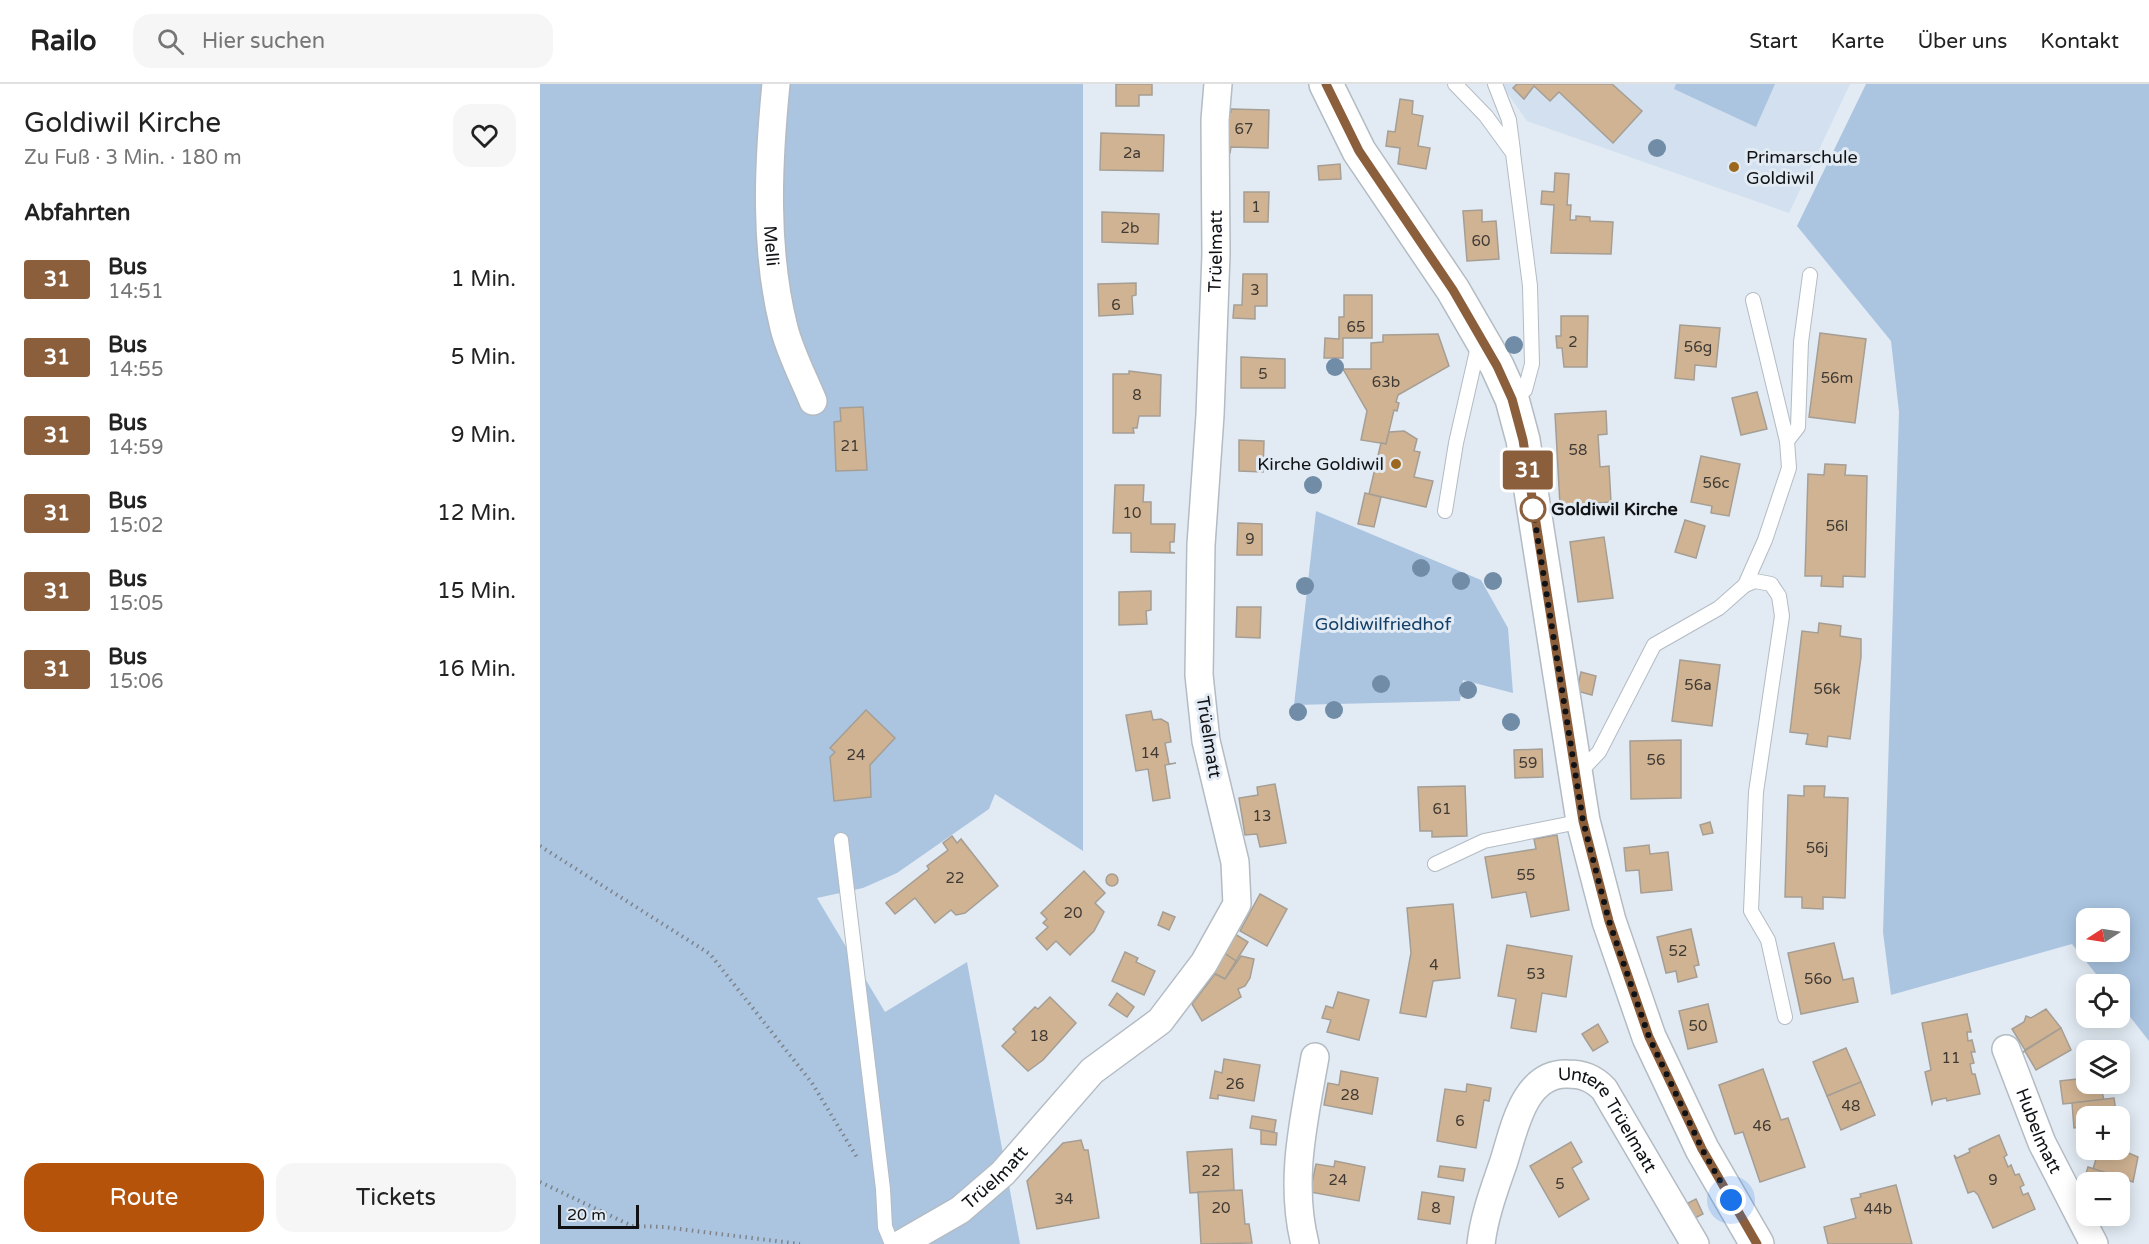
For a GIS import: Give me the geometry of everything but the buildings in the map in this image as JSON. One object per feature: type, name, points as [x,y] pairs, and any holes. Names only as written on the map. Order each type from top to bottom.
[{"type":"street","name":"Melli","points":[[776,84],[768,159],[772,253],[784,328],[813,401]]},
{"type":"street","name":"Trüelmatt","points":[[901,1244],[960,1210],[1003,1173],[1092,1071],[1160,1021],[1204,963],[1237,904],[1235,862],[1206,741],[1199,675],[1201,545],[1210,415],[1216,254],[1215,120],[1218,84]]},
{"type":"street","points":[[1326,84],[1359,151],[1453,290],[1512,399],[1523,440],[1583,821],[1609,921],[1649,1037],[1702,1149],[1756,1244]]},
{"type":"street","name":"Hubelmatt","points":[[2006,1049],[2042,1143],[2094,1244]]},
{"type":"street","points":[[1305,1244],[1298,1206],[1296,1172],[1315,1058]]},
{"type":"street","name":"Untere Trüelmatt","points":[[1481,1244],[1489,1207],[1525,1101],[1542,1081],[1550,1076],[1569,1074],[1594,1079],[1613,1101],[1695,1244]]},
{"type":"lane","points":[[1455,84],[1486,116],[1513,153]]},
{"type":"lane","points":[[1495,84],[1509,120],[1530,286],[1532,364],[1525,390],[1512,399]]},
{"type":"lane","points":[[1788,441],[1798,427],[1801,342],[1810,275]]},
{"type":"lane","points":[[1576,776],[1599,752],[1654,645],[1719,608],[1744,585],[1765,540],[1789,468],[1788,441],[1753,300]]},
{"type":"lane","points":[[1445,511],[1456,443],[1480,337]]},
{"type":"lane","points":[[1744,585],[1755,581],[1771,584],[1779,596],[1782,616],[1756,792],[1751,911],[1768,940],[1785,1017]]},
{"type":"lane","points":[[1435,864],[1484,841],[1583,821]]},
{"type":"lane","points":[[841,840],[883,1189],[885,1227],[892,1244]]},
{"type":"path","points":[[540,846],[710,954],[812,1083],[861,1164],[883,1189]]},
{"type":"path","points":[[540,1182],[632,1226],[664,1227],[800,1244]]},
{"type":"shaded area","name":"Primarschule Goldiwil","points":[[1501,84],[1850,84],[1789,213],[1527,121]]},
{"type":"green space","points":[[540,84],[1083,84],[1083,851],[995,794],[989,809],[897,873],[863,888],[817,898],[885,1012],[967,962],[1020,1244],[540,1244]]},
{"type":"green space","points":[[1676,84],[1775,84],[1756,127],[1674,89]]},
{"type":"green space","points":[[1866,84],[2149,84],[2149,1041],[2130,1017],[2130,974],[2096,974],[2086,962],[2130,962],[2130,908],[2076,908],[2076,949],[2072,944],[1891,995],[1883,932],[1899,412],[1891,341],[1797,226]]},
{"type":"green space","name":"Goldiwilfriedhof","points":[[1316,511],[1481,580],[1508,628],[1513,693],[1463,680],[1460,701],[1294,705]]},
{"type":"bus line","name":"31","points":[[1326,84],[1359,151],[1453,290],[1497,366],[1512,399],[1523,440],[1583,821],[1609,921],[1627,980],[1649,1037],[1702,1149],[1757,1244]]},
{"type":"place","name":"Primarschule Goldiwil","points":[[1734,167]]},
{"type":"place","name":"Kirche Goldiwil","points":[[1396,464]]},
{"type":"place","name":"Goldiwil Kirche","points":[[1533,509]]},
{"type":"route","points":[[1533,509],[1533,507],[1583,821],[1609,921],[1627,980],[1649,1037],[1702,1149],[1731,1200]]}]
